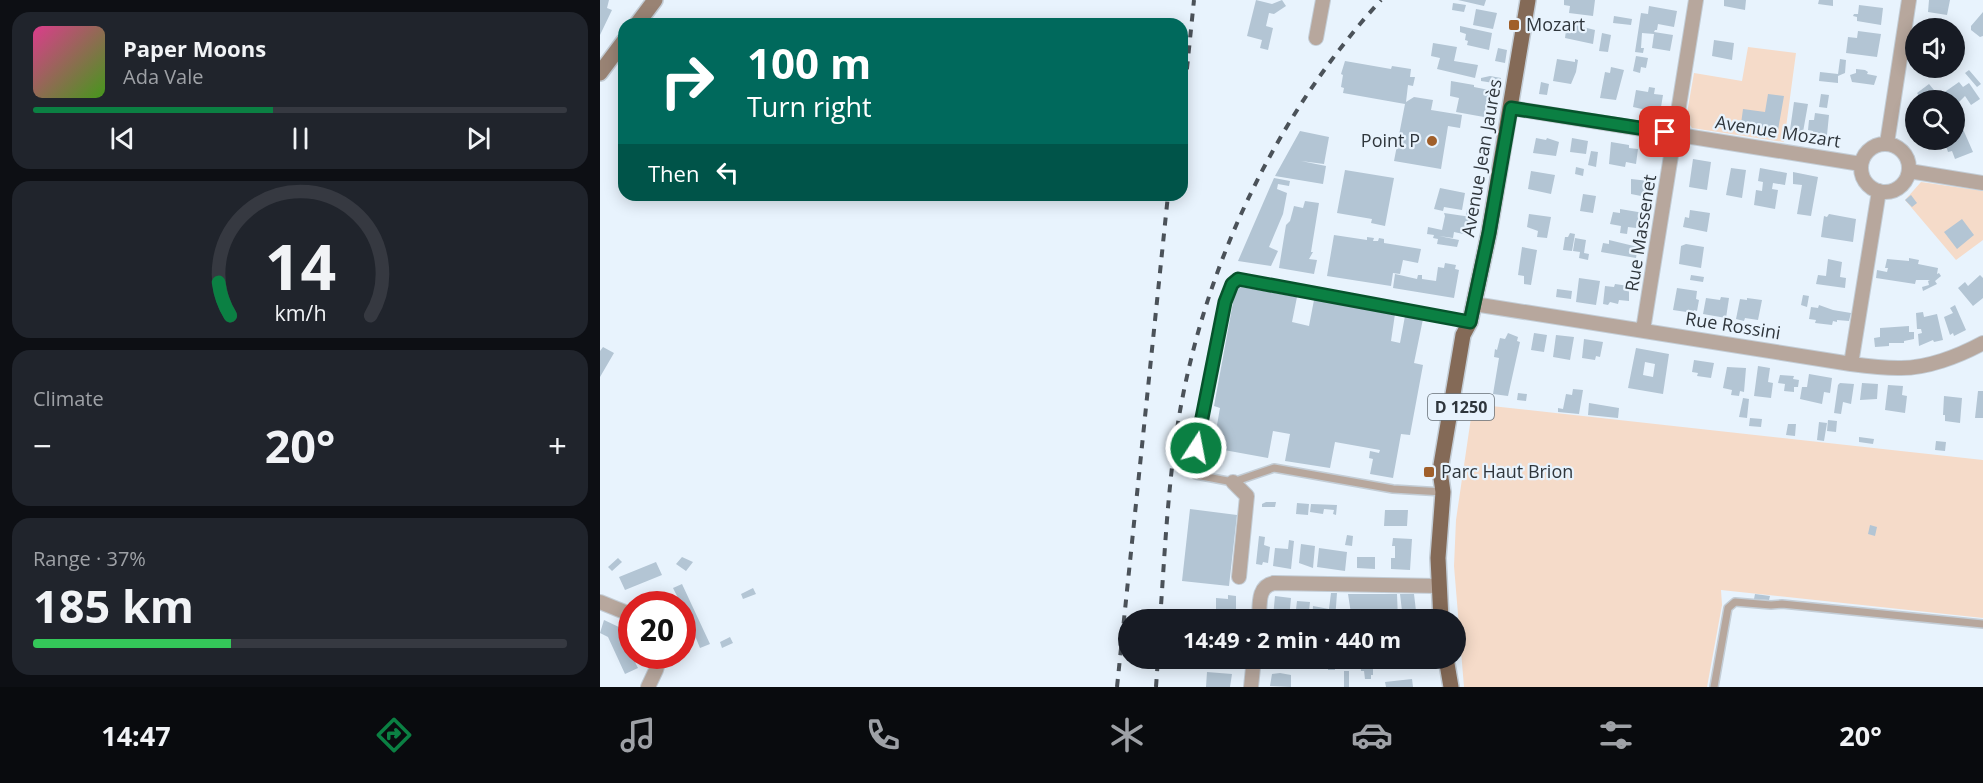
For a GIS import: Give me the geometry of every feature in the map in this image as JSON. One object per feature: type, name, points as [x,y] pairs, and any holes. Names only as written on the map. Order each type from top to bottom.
[{"type":"main road","name":"Avenue Jean Jaurès","points":[[1440,609],[1438,586],[1443,492],[1450,472],[1473,337],[1470,322],[1489,233],[1528,0]]},
{"type":"main road","points":[[1448,669],[1451,687]]},
{"type":"street","points":[[642,18],[655,0]]},
{"type":"street","points":[[1316,38],[1323,0]]},
{"type":"street","name":"Rue Massenet","points":[[1643,330],[1696,0]]},
{"type":"street","points":[[1887,143],[1909,0]]},
{"type":"street","points":[[600,73],[618,49]]},
{"type":"street","name":"Avenue Mozart","points":[[1511,108],[1861,164]]},
{"type":"street","points":[[1887,143],[1895,145],[1906,156],[1909,171],[1902,185],[1895,190],[1879,191],[1867,184],[1861,171],[1861,164],[1863,157],[1873,146],[1887,143]]},
{"type":"street","points":[[1909,171],[1983,183]]},
{"type":"street","points":[[1851,364],[1879,191]]},
{"type":"street","name":"Rue Rossini","points":[[1474,304],[1851,364],[1899,369],[1928,364],[1966,352],[1983,343]]},
{"type":"street","points":[[1233,482],[1247,496],[1239,577]]},
{"type":"street","points":[[1259,609],[1262,589],[1266,584],[1438,586]]},
{"type":"street","points":[[600,602],[618,609]]},
{"type":"street","points":[[648,687],[656,669]]},
{"type":"street","points":[[1251,687],[1253,669]]},
{"type":"lane","points":[[1443,492],[1393,489],[1274,468],[1233,482],[1196,475],[1196,448],[1225,302],[1232,284],[1238,279],[1470,322]]},
{"type":"lane","points":[[1714,687],[1728,608],[1736,602],[1782,604],[1983,624]]},
{"type":"shaded area","points":[[1748,47],[1796,53],[1784,142],[1692,128],[1686,119],[1694,73],[1742,81]]},
{"type":"shaded area","points":[[1921,182],[1983,191],[1983,240],[1956,260],[1905,200]]},
{"type":"shaded area","points":[[1473,404],[1983,460],[1983,618],[1721,590],[1722,605],[1707,687],[1464,687],[1463,669],[1466,669],[1466,609],[1458,609],[1454,566],[1456,520]]},
{"type":"building","points":[[600,0],[609,0],[607,8],[612,10],[600,35]]},
{"type":"building","points":[[1256,0],[1272,4],[1282,0],[1286,6],[1274,14],[1269,13],[1266,26],[1273,28],[1268,50],[1260,48],[1262,40],[1247,36]]},
{"type":"building","points":[[1458,0],[1486,0],[1484,6]]},
{"type":"building","points":[[1564,0],[1595,0],[1593,16],[1569,13],[1570,6],[1564,5]]},
{"type":"building","points":[[1724,0],[1746,0],[1745,10],[1724,6]]},
{"type":"building","points":[[1819,0],[1833,0],[1833,6],[1818,4]]},
{"type":"building","points":[[1929,0],[1950,0],[1947,15],[1928,12]]},
{"type":"building","points":[[1453,3],[1466,5],[1464,12],[1452,10]]},
{"type":"building","points":[[1859,5],[1883,8],[1881,25],[1857,21],[1857,17],[1853,16],[1858,14]]},
{"type":"building","points":[[1649,6],[1677,11],[1674,27],[1658,24],[1654,32],[1673,35],[1670,51],[1652,48],[1654,34],[1642,33],[1643,53],[1635,52],[1641,13],[1648,14]]},
{"type":"building","points":[[1476,9],[1497,13],[1493,29],[1473,25]]},
{"type":"building","points":[[1983,12],[1983,36],[1980,37],[1971,30],[1971,26]]},
{"type":"building","points":[[1614,16],[1632,19],[1631,25],[1613,23]]},
{"type":"building","points":[[1567,23],[1595,30],[1593,44],[1565,38]]},
{"type":"building","points":[[1460,26],[1492,33],[1489,50],[1467,45],[1466,34],[1460,32]]},
{"type":"building","points":[[1858,31],[1881,34],[1877,57],[1846,53],[1848,37],[1857,38]]},
{"type":"building","points":[[1602,33],[1611,35],[1608,52],[1599,51]]},
{"type":"building","points":[[1714,40],[1734,43],[1732,60],[1712,56]]},
{"type":"building","points":[[1433,43],[1457,47],[1454,61],[1478,65],[1475,78],[1437,69],[1440,58],[1431,56]]},
{"type":"building","points":[[1498,48],[1507,50],[1505,63],[1495,61]]},
{"type":"building","points":[[1636,56],[1648,58],[1646,68],[1641,67],[1640,73],[1633,71]]},
{"type":"building","points":[[1557,59],[1575,62],[1575,59],[1578,60],[1571,84],[1553,81]]},
{"type":"building","points":[[1840,59],[1846,60],[1845,73],[1838,76],[1838,83],[1819,81],[1820,72],[1838,74]]},
{"type":"building","points":[[1345,61],[1391,69],[1392,66],[1411,69],[1410,77],[1415,77],[1413,86],[1408,85],[1406,102],[1414,97],[1433,100],[1431,110],[1462,115],[1460,128],[1448,126],[1441,169],[1394,161],[1405,104],[1343,93],[1344,88],[1341,87],[1343,75],[1341,74]]},
{"type":"building","points":[[1611,67],[1624,70],[1616,100],[1600,98],[1605,72],[1610,73]]},
{"type":"building","points":[[1856,69],[1865,70],[1867,74],[1877,76],[1874,85],[1852,82],[1850,75],[1856,73]]},
{"type":"building","points":[[1969,70],[1981,84],[1977,87],[1965,73]]},
{"type":"building","points":[[1490,76],[1501,78],[1500,84],[1481,81],[1481,78]]},
{"type":"building","points":[[1451,81],[1489,90],[1484,117],[1456,112],[1459,98],[1450,96]]},
{"type":"building","points":[[1541,82],[1549,84],[1547,95],[1539,94]]},
{"type":"building","points":[[1959,82],[1963,87],[1969,83],[1980,99],[1971,105],[1965,96],[1965,90],[1948,90]]},
{"type":"building","points":[[1929,84],[1934,90],[1921,90]]},
{"type":"building","points":[[1649,87],[1655,88],[1654,94],[1663,95],[1660,113],[1633,107],[1636,90],[1648,92]]},
{"type":"building","points":[[1768,94],[1784,96],[1778,130],[1741,124],[1743,109],[1765,112]]},
{"type":"building","points":[[1821,94],[1829,95],[1827,108],[1819,107]]},
{"type":"building","points":[[1794,102],[1808,104],[1803,132],[1790,130]]},
{"type":"building","points":[[1815,113],[1829,115],[1827,135],[1813,134],[1813,131],[1808,130],[1809,120],[1814,120]]},
{"type":"building","points":[[1300,131],[1329,137],[1324,164],[1301,161],[1326,166],[1323,184],[1275,176]]},
{"type":"building","points":[[1965,134],[1973,152],[1955,159],[1952,151],[1948,152],[1947,150],[1965,150]]},
{"type":"building","points":[[1536,138],[1546,140],[1547,138],[1559,142],[1556,156],[1533,153]]},
{"type":"building","points":[[1572,138],[1588,141],[1586,154],[1570,152]]},
{"type":"building","points":[[1611,142],[1638,149],[1636,164],[1626,162],[1625,167],[1609,164]]},
{"type":"building","points":[[1591,151],[1598,152],[1596,167],[1588,165]]},
{"type":"building","points":[[1693,159],[1711,162],[1707,190],[1689,187]]},
{"type":"building","points":[[1576,167],[1584,169],[1583,176],[1575,174]]},
{"type":"building","points":[[1731,168],[1746,170],[1742,198],[1726,195]]},
{"type":"building","points":[[1760,168],[1787,173],[1785,185],[1773,183],[1772,189],[1778,190],[1775,209],[1754,205],[1756,190],[1762,191],[1763,182],[1758,181]]},
{"type":"building","points":[[1345,170],[1394,178],[1385,226],[1371,223],[1372,219],[1337,213]]},
{"type":"building","points":[[1531,171],[1555,175],[1551,194],[1528,189]]},
{"type":"building","points":[[1793,172],[1818,177],[1811,216],[1797,214],[1802,185],[1793,184]]},
{"type":"building","points":[[1274,178],[1290,181],[1289,186],[1278,184],[1277,189],[1287,193],[1283,214],[1269,247],[1278,251],[1271,266],[1238,261]]},
{"type":"building","points":[[1631,179],[1649,181],[1646,197],[1631,194]]},
{"type":"building","points":[[1440,188],[1465,193],[1462,210],[1444,207],[1443,211],[1434,209]]},
{"type":"building","points":[[1583,194],[1596,196],[1593,213],[1580,211]]},
{"type":"building","points":[[1911,195],[1917,203],[1912,207],[1905,200]]},
{"type":"building","points":[[1305,201],[1319,203],[1311,252],[1313,252],[1309,259],[1317,260],[1314,274],[1279,268],[1286,225],[1290,221],[1294,206],[1303,208]]},
{"type":"building","points":[[1467,209],[1480,211],[1479,217],[1466,215]]},
{"type":"building","points":[[1620,209],[1644,213],[1642,222],[1637,222],[1636,228],[1628,227],[1627,234],[1620,233],[1621,226],[1610,224],[1613,212],[1620,213]]},
{"type":"building","points":[[1690,210],[1710,213],[1707,232],[1683,227],[1685,217],[1689,218]]},
{"type":"building","points":[[1444,213],[1471,217],[1468,235],[1454,232],[1453,238],[1439,236],[1459,240],[1457,247],[1437,244],[1438,239],[1433,238],[1434,235],[1427,234],[1428,227],[1442,230]]},
{"type":"building","points":[[1529,214],[1551,217],[1547,238],[1537,237],[1538,231],[1527,227]]},
{"type":"building","points":[[1829,214],[1856,219],[1853,242],[1821,237],[1824,216],[1827,217]]},
{"type":"building","points":[[1962,219],[1974,235],[1957,249],[1944,232]]},
{"type":"building","points":[[1570,233],[1575,234],[1572,251],[1563,250],[1565,237],[1568,237]]},
{"type":"building","points":[[1334,235],[1367,240],[1367,237],[1374,238],[1373,241],[1378,241],[1379,238],[1384,239],[1384,243],[1421,249],[1418,263],[1403,260],[1400,274],[1393,273],[1391,286],[1327,276]]},
{"type":"building","points":[[1575,238],[1586,240],[1584,253],[1589,254],[1588,260],[1579,258],[1580,252],[1573,251]]},
{"type":"building","points":[[1609,240],[1638,247],[1636,258],[1601,252],[1603,243],[1609,244]]},
{"type":"building","points":[[1686,244],[1704,247],[1701,268],[1679,264],[1681,246]]},
{"type":"building","points":[[1522,247],[1537,250],[1531,285],[1524,284],[1524,276],[1518,275]]},
{"type":"building","points":[[1909,258],[1919,260],[1918,264],[1938,268],[1937,274],[1941,276],[1935,281],[1937,284],[1923,291],[1922,287],[1929,285],[1930,280],[1916,280],[1915,284],[1876,278],[1877,270],[1887,272],[1888,268],[1885,268],[1887,259],[1909,261]]},
{"type":"building","points":[[1828,259],[1842,262],[1840,277],[1846,278],[1845,288],[1816,284],[1818,275],[1826,276]]},
{"type":"building","points":[[1445,263],[1456,265],[1455,269],[1459,270],[1454,298],[1393,288],[1395,274],[1417,279],[1418,275],[1422,275],[1422,279],[1436,281],[1438,267],[1444,268]]},
{"type":"building","points":[[1691,275],[1704,277],[1703,282],[1690,280]]},
{"type":"building","points":[[1980,275],[1983,278],[1983,298],[1973,306],[1958,288],[1965,282],[1968,286]]},
{"type":"building","points":[[1579,278],[1600,281],[1596,305],[1576,302]]},
{"type":"building","points":[[1615,284],[1629,286],[1629,301],[1619,300],[1618,304],[1610,302],[1608,305],[1603,304],[1605,286],[1614,287]]},
{"type":"building","points":[[1236,286],[1297,297],[1292,322],[1309,326],[1314,300],[1395,314],[1391,341],[1400,343],[1405,316],[1423,319],[1414,363],[1423,365],[1410,435],[1401,434],[1393,478],[1370,474],[1373,459],[1369,458],[1370,451],[1379,453],[1380,450],[1335,442],[1330,468],[1285,461],[1290,434],[1273,431],[1268,458],[1213,448],[1220,408],[1214,406]]},
{"type":"building","points":[[1677,288],[1697,291],[1696,299],[1699,300],[1697,311],[1694,310],[1693,313],[1673,310]]},
{"type":"building","points":[[1557,289],[1572,291],[1571,299],[1556,297]]},
{"type":"building","points":[[1803,295],[1809,296],[1807,307],[1801,305]]},
{"type":"building","points":[[1721,297],[1729,298],[1726,318],[1703,314],[1706,298],[1720,300]]},
{"type":"building","points":[[1747,298],[1762,300],[1758,320],[1736,319],[1740,299],[1747,300]]},
{"type":"building","points":[[1819,305],[1851,313],[1849,321],[1837,320],[1837,322],[1833,321],[1832,325],[1815,323],[1816,320],[1809,319],[1811,307],[1818,308]]},
{"type":"building","points":[[1955,305],[1966,330],[1954,336],[1953,333],[1950,335],[1944,317],[1953,313],[1950,308]]},
{"type":"building","points":[[1923,312],[1924,317],[1937,314],[1943,340],[1934,342],[1933,340],[1919,346],[1918,334],[1922,333],[1921,329],[1917,329],[1916,313]]},
{"type":"building","points":[[1909,326],[1909,332],[1914,332],[1914,339],[1904,341],[1904,343],[1889,343],[1889,346],[1875,347],[1874,338],[1880,337],[1880,328]]},
{"type":"building","points":[[1508,333],[1518,337],[1517,341],[1520,342],[1508,396],[1493,394],[1499,358],[1494,357],[1495,349],[1497,350],[1500,338],[1505,339]]},
{"type":"building","points":[[1534,333],[1547,335],[1544,352],[1531,350]]},
{"type":"building","points":[[1556,335],[1574,337],[1570,360],[1553,357]]},
{"type":"building","points":[[1584,339],[1603,342],[1600,357],[1596,356],[1595,360],[1582,358]]},
{"type":"building","points":[[603,347],[614,353],[600,377],[600,351]]},
{"type":"building","points":[[1636,348],[1669,354],[1663,394],[1628,388]],"holes":[[[1645,362],[1655,364],[1653,377],[1643,375]]]},
{"type":"building","points":[[1694,360],[1714,363],[1711,378],[1697,376],[1698,373],[1692,372]]},
{"type":"building","points":[[1758,366],[1770,368],[1768,382],[1773,383],[1771,398],[1754,396]]},
{"type":"building","points":[[1727,367],[1746,368],[1744,392],[1740,391],[1739,396],[1731,395],[1732,390],[1723,388]]},
{"type":"building","points":[[1809,374],[1832,378],[1830,393],[1824,392],[1822,404],[1800,399],[1802,387],[1807,387]]},
{"type":"building","points":[[1780,375],[1794,376],[1793,379],[1799,380],[1798,387],[1794,387],[1794,392],[1784,391],[1785,384],[1778,383]]},
{"type":"building","points":[[1840,383],[1854,384],[1851,404],[1843,402],[1841,414],[1834,413]]},
{"type":"building","points":[[1862,383],[1878,384],[1877,399],[1860,400]]},
{"type":"building","points":[[1888,385],[1903,386],[1902,395],[1907,396],[1905,413],[1885,410]]},
{"type":"building","points":[[1573,389],[1583,390],[1579,414],[1558,412],[1558,408],[1563,409],[1566,394],[1572,395]]},
{"type":"building","points":[[1978,391],[1983,391],[1983,418],[1975,418]]},
{"type":"building","points":[[1518,393],[1527,394],[1526,401],[1517,400]]},
{"type":"building","points":[[1944,396],[1962,398],[1960,423],[1945,421]]},
{"type":"building","points":[[1743,398],[1749,399],[1747,418],[1739,417]]},
{"type":"building","points":[[1589,403],[1619,408],[1618,418],[1588,415]]},
{"type":"building","points":[[1750,418],[1762,419],[1761,427],[1749,426]]},
{"type":"building","points":[[1828,420],[1837,421],[1836,432],[1827,431]]},
{"type":"building","points":[[1819,422],[1827,423],[1824,441],[1817,440]]},
{"type":"building","points":[[1788,424],[1796,424],[1795,436],[1786,435]]},
{"type":"building","points":[[1859,437],[1874,439],[1873,444],[1859,442]]},
{"type":"building","points":[[1936,441],[1946,442],[1945,451],[1935,450]]},
{"type":"building","points":[[1276,502],[1275,507],[1262,507],[1262,504]]},
{"type":"building","points":[[1297,503],[1309,504],[1308,515],[1296,514]]},
{"type":"building","points":[[1311,504],[1337,505],[1336,515],[1333,514],[1334,510],[1324,509],[1323,514],[1310,512]]},
{"type":"building","points":[[1190,509],[1237,515],[1229,586],[1182,581]]},
{"type":"building","points":[[1385,510],[1408,510],[1407,526],[1384,526]]},
{"type":"building","points":[[1870,525],[1877,527],[1875,536],[1868,534]]},
{"type":"building","points":[[1347,535],[1353,536],[1352,546],[1345,545]]},
{"type":"building","points":[[1259,536],[1265,537],[1264,545],[1270,547],[1268,563],[1263,562],[1262,565],[1256,564]]},
{"type":"building","points":[[1393,538],[1412,539],[1410,570],[1391,569],[1391,558],[1395,558]]},
{"type":"building","points":[[1289,540],[1294,541],[1291,569],[1273,566],[1275,548],[1288,549]]},
{"type":"building","points":[[1301,544],[1315,546],[1313,568],[1299,563]]},
{"type":"building","points":[[1319,548],[1347,552],[1345,571],[1317,567]]},
{"type":"building","points":[[682,557],[693,562],[686,571],[676,564]]},
{"type":"building","points":[[1357,557],[1375,557],[1375,569],[1357,568]]},
{"type":"building","points":[[618,558],[622,562],[612,571],[608,567]]},
{"type":"building","points":[[656,562],[662,575],[625,590],[619,577]]},
{"type":"building","points":[[682,584],[685,591],[674,591],[673,588]]},
{"type":"building","points":[[753,588],[756,594],[743,599],[741,594]]},
{"type":"building","points":[[1331,593],[1337,593],[1336,609],[1329,609]]},
{"type":"building","points":[[1348,594],[1397,594],[1398,609],[1350,609]]},
{"type":"building","points":[[1400,594],[1414,594],[1416,609],[1402,609]]},
{"type":"building","points":[[1755,594],[1770,596],[1769,600],[1754,599]]},
{"type":"building","points":[[1228,595],[1236,596],[1236,609],[1216,609],[1216,598],[1228,599]]},
{"type":"building","points":[[1275,596],[1291,598],[1290,609],[1274,609]]},
{"type":"building","points":[[1297,601],[1310,602],[1309,609],[1296,609]]},
{"type":"building","points":[[1313,606],[1329,609],[1313,609]]},
{"type":"building","points":[[696,614],[710,644],[700,648],[696,638]]},
{"type":"building","points":[[604,620],[618,627],[618,659],[608,637],[600,633]]},
{"type":"building","points":[[730,637],[733,643],[722,648],[720,642]]},
{"type":"building","points":[[623,669],[636,669],[625,674]]},
{"type":"building","points":[[1361,669],[1373,669],[1371,679],[1365,679],[1364,671]]},
{"type":"building","points":[[1344,671],[1349,671],[1349,687],[1344,687]]},
{"type":"building","points":[[1207,672],[1232,674],[1230,687],[1206,687]]},
{"type":"building","points":[[1272,674],[1291,675],[1291,687],[1270,686]]},
{"type":"building","points":[[1412,679],[1413,687],[1386,687],[1385,682]]},
{"type":"railway","points":[[1188,58],[1194,0]]},
{"type":"railway","points":[[1161,609],[1167,515],[1176,437],[1192,355],[1208,299],[1228,245],[1279,140],[1310,91],[1344,44],[1381,0]]},
{"type":"railway","points":[[1117,687],[1167,201]]},
{"type":"railway","points":[[1156,687],[1157,669]]},
{"type":"place","name":"Mozart","points":[[1514,25]]},
{"type":"place","name":"Point P","points":[[1432,141]]},
{"type":"place","name":"Parc Haut Brion","points":[[1429,472]]},
{"type":"route","points":[[1196,448],[1225,302],[1232,284],[1238,279],[1470,322],[1489,233],[1511,108],[1665,132]]}]
